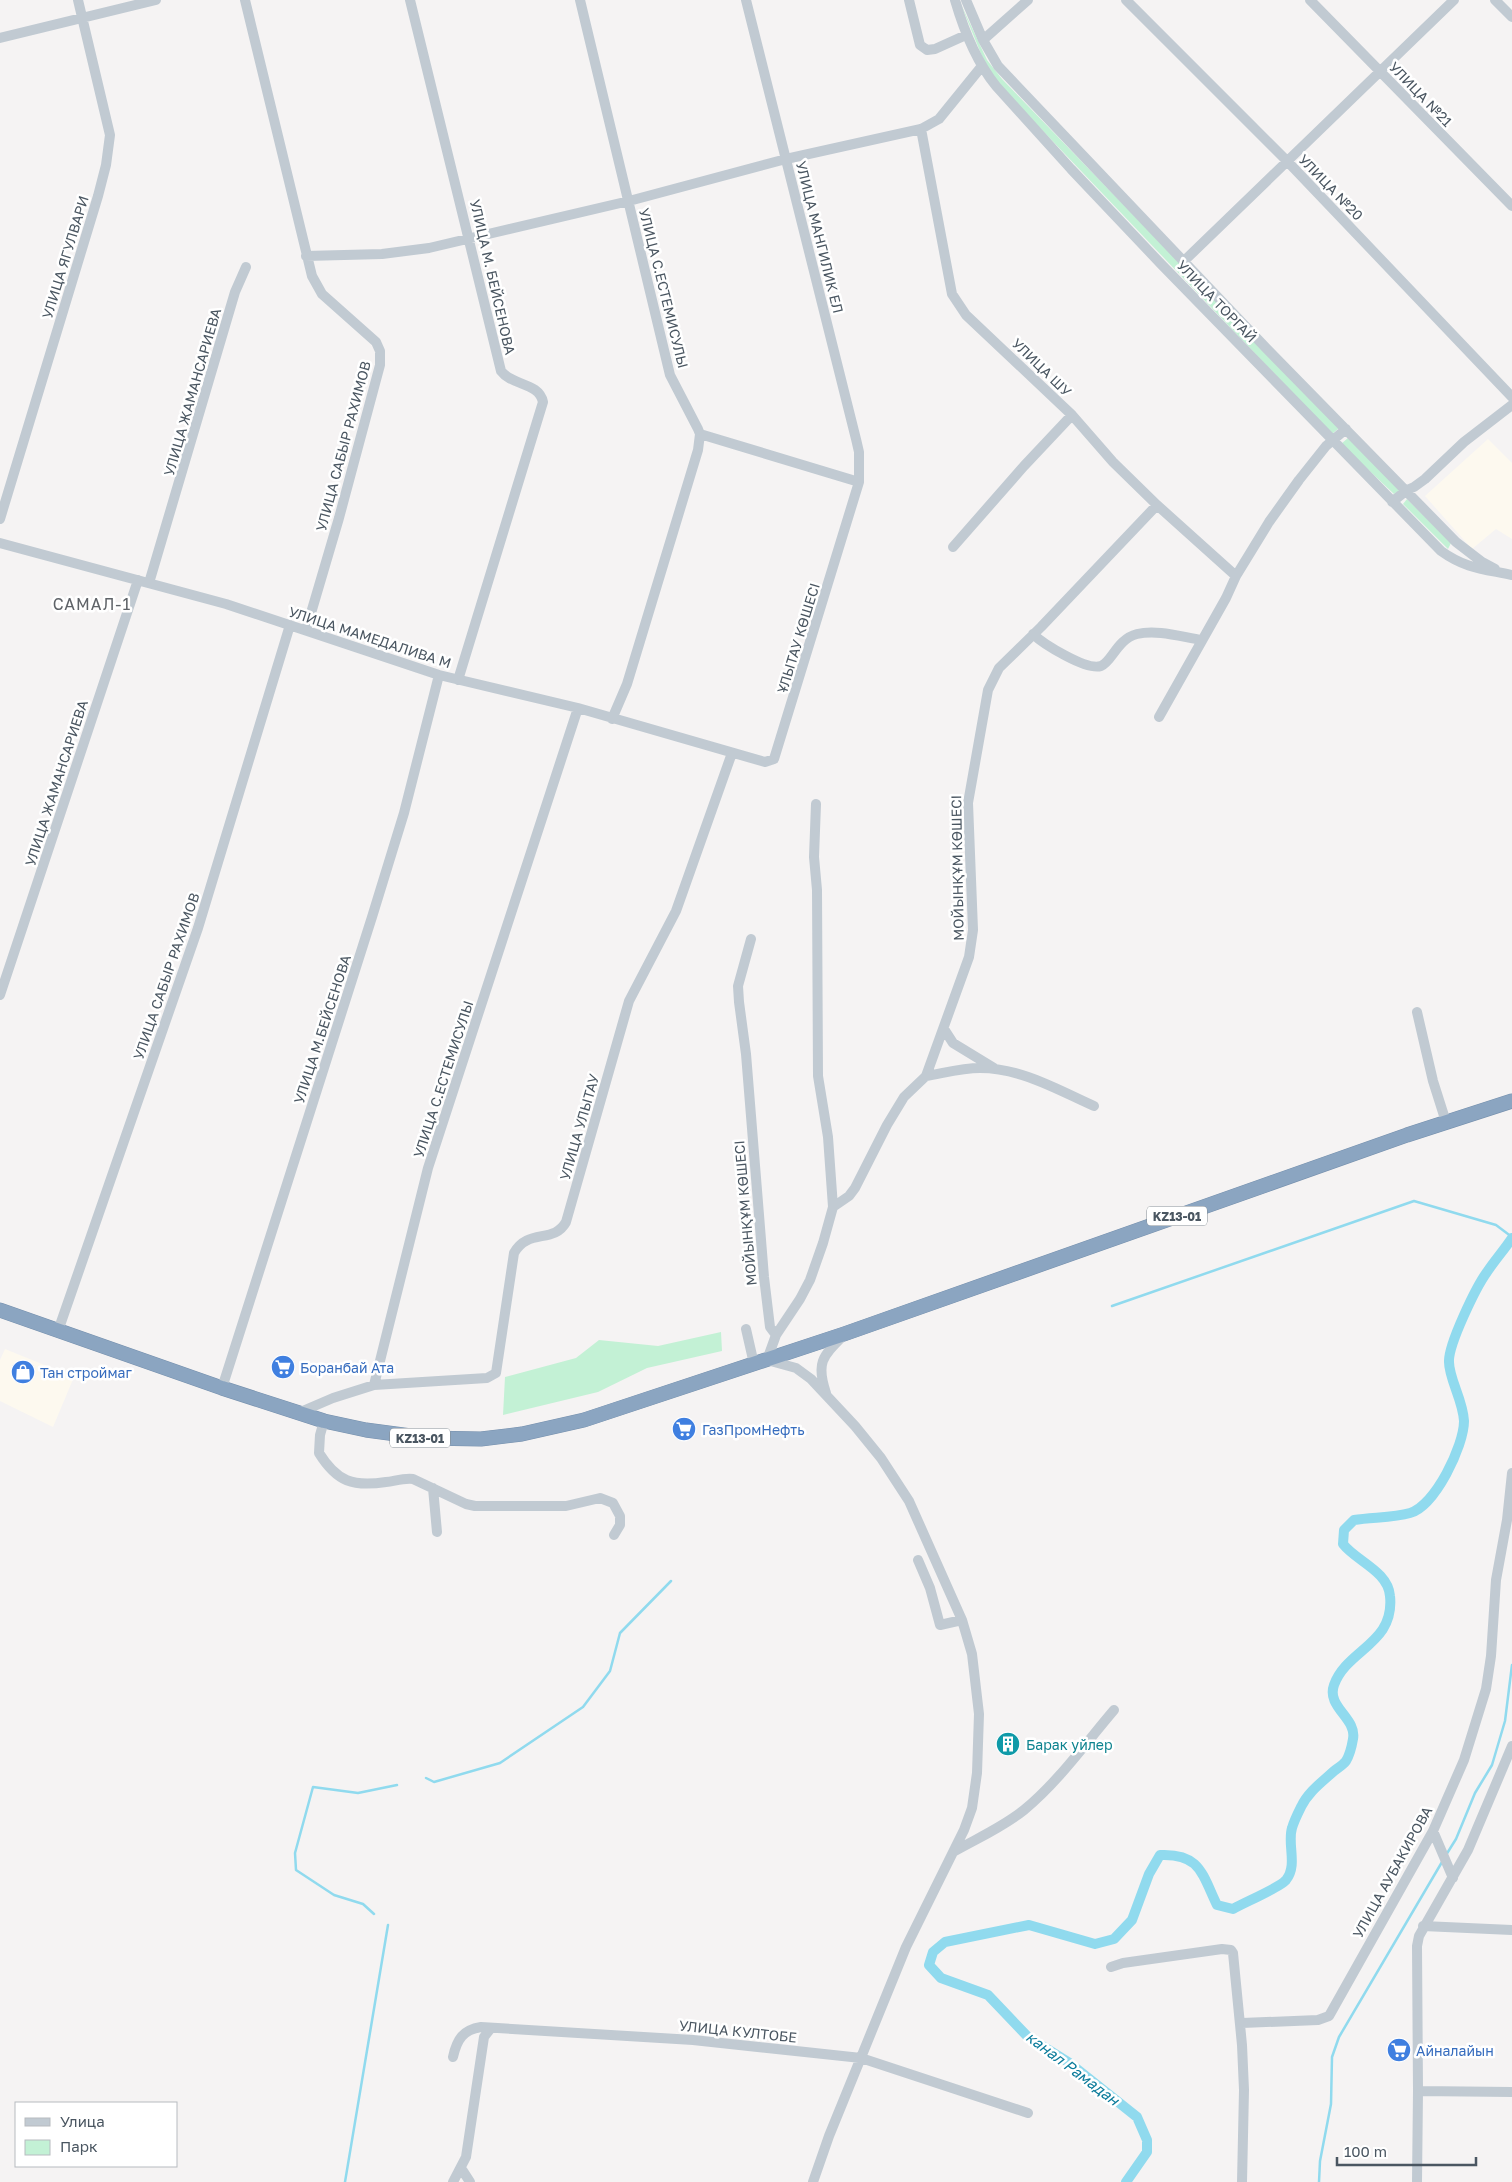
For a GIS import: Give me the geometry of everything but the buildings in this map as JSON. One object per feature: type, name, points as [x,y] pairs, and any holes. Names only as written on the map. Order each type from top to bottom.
[{"type":"highway","name":"KZ13-01","points":[[0,1310],[222,1388],[324,1421],[366,1430],[426,1438],[481,1439],[522,1434],[584,1420],[767,1360],[1446,1122],[1512,1101]]},
{"type":"street","name":"УЛИЦА ЯГУЛВАРИ","points":[[0,519],[98,196],[109,149],[110,135],[78,0]]},
{"type":"street","points":[[0,38],[156,0]]},
{"type":"street","name":"УЛИЦА САБЫР РАХИМОВ","points":[[245,0],[306,256],[316,286],[322,294],[376,342],[381,358],[339,518],[306,630]]},
{"type":"street","name":"УЛИЦА М. БЕЙСЕНОВА","points":[[410,0],[501,370],[510,379],[536,390],[542,397],[543,402],[458,680]]},
{"type":"street","name":"УЛИЦА С.ЕСТЕМИСУЛЫ","points":[[580,0],[670,375],[700,434]]},
{"type":"street","name":"УЛИЦА МАНГИЛИК ЕЛ","points":[[746,0],[856,438],[859,452],[859,482]]},
{"type":"street","points":[[908,0],[919,42],[927,50],[936,49],[966,36]]},
{"type":"street","name":"УЛИЦА ТОРГАЙ","points":[[954,0],[966,36],[982,66],[996,86],[1071,169],[1333,441],[1392,502],[1450,557],[1480,570],[1509,574]]},
{"type":"street","name":"УЛИЦА ТОРГАЙ","points":[[966,0],[983,40],[998,66],[1466,552],[1482,562],[1509,574]]},
{"type":"street","points":[[983,40],[1028,0]]},
{"type":"street","name":"УЛИЦА №20","points":[[1126,0],[1288,162],[1512,397]]},
{"type":"street","name":"УЛИЦА №21","points":[[1310,0],[1512,206]]},
{"type":"street","points":[[1184,261],[1454,0]]},
{"type":"street","points":[[1495,0],[1512,17]]},
{"type":"street","points":[[306,256],[382,254],[429,248],[629,201],[786,159],[920,129],[939,119],[982,66]]},
{"type":"street","name":"УЛИЦА ШУ","points":[[920,129],[952,294],[957,303],[966,315],[1072,415],[1156,505],[1236,576]]},
{"type":"street","name":"УЛИЦА ЖАМАНСАРИЕВА","points":[[149,583],[235,292],[246,268]]},
{"type":"street","points":[[1392,502],[1406,490],[1425,479],[1464,442],[1512,405]]},
{"type":"street","points":[[953,547],[1024,466],[1072,415]]},
{"type":"street","points":[[1159,717],[1226,598],[1236,576],[1269,522],[1326,446],[1346,429]]},
{"type":"street","points":[[612,719],[630,674],[698,450],[700,434],[859,482]]},
{"type":"street","name":"ҰЛЫТАУ КӨШЕСІ","points":[[732,753],[765,762],[774,759],[859,482]]},
{"type":"street","name":"МОЙЫНҚҰМ КӨШЕСІ","points":[[833,1207],[855,1188],[887,1125],[904,1097],[926,1076],[972,945],[968,803],[988,690],[999,668],[1156,505]]},
{"type":"street","name":"УЛИЦА МАМЕДАЛИВА М","points":[[0,543],[149,583],[306,630],[439,675],[578,708],[732,753]]},
{"type":"street","name":"УЛИЦА ЖАМАНСАРИЕВА","points":[[0,995],[138,580]]},
{"type":"street","name":"УЛИЦА САБЫР РАХИМОВ","points":[[58,1331],[201,919],[290,626]]},
{"type":"street","points":[[1033,634],[1062,654],[1092,666],[1100,667],[1108,662],[1114,650],[1124,641],[1138,633],[1202,640]]},
{"type":"street","name":"УЛИЦА М.БЕЙСЕНОВА","points":[[222,1388],[404,813],[439,675]]},
{"type":"street","name":"УЛИЦА С.ЕСТЕМИСУЛЫ","points":[[374,1385],[428,1168],[578,708]]},
{"type":"street","name":"УЛИЦА УЛЫТАУ","points":[[374,1385],[487,1378],[496,1373],[514,1253],[522,1242],[529,1238],[554,1233],[566,1222],[629,1001],[676,911],[690,876],[732,753]]},
{"type":"street","points":[[813,2182],[829,2136],[906,1947],[954,1851],[972,1808],[978,1773],[980,1742],[979,1714],[972,1654],[962,1620],[910,1501],[881,1458],[827,1396],[803,1372],[789,1365],[767,1360],[776,1335],[810,1280],[833,1207],[828,1137],[818,1076],[817,890],[814,857],[816,804]]},
{"type":"street","name":"МОЙЫНҚҰМ КӨШЕСІ","points":[[751,939],[738,986],[739,1002],[746,1054],[764,1277],[770,1328],[776,1335]]},
{"type":"street","points":[[1417,1012],[1433,1081],[1446,1122]]},
{"type":"street","points":[[944,1029],[954,1043],[997,1069]]},
{"type":"street","points":[[926,1076],[979,1068],[997,1069],[1047,1085],[1094,1106]]},
{"type":"street","points":[[746,1329],[754,1364]]},
{"type":"street","points":[[827,1396],[822,1381],[821,1363],[825,1354],[844,1334]]},
{"type":"street","points":[[298,1413],[333,1398],[374,1385]]},
{"type":"street","points":[[324,1421],[320,1435],[319,1453],[321,1464],[350,1483],[377,1483],[405,1478],[413,1479],[466,1504],[475,1506],[566,1506],[595,1498],[605,1499],[613,1503],[620,1516],[620,1525],[614,1535]]},
{"type":"street","name":"УЛИЦА АУБАКИРОВА","points":[[1242,2023],[1318,2020],[1329,2016],[1433,1831],[1464,1760],[1486,1689],[1491,1656],[1496,1580],[1507,1520],[1512,1473]]},
{"type":"street","points":[[432,1488],[432,1504],[437,1532]]},
{"type":"street","points":[[918,1560],[930,1588],[940,1625],[962,1620]]},
{"type":"street","points":[[954,1851],[997,1828],[1024,1810],[1066,1766],[1114,1710]]},
{"type":"street","points":[[1417,2182],[1417,1946],[1423,1926],[1468,1850],[1512,1746]]},
{"type":"street","points":[[1433,1831],[1453,1878]]},
{"type":"street","points":[[1423,1926],[1512,1930]]},
{"type":"street","points":[[1111,1967],[1168,1956],[1222,1949],[1231,1950],[1235,1956],[1242,2023],[1244,2090],[1242,2182]]},
{"type":"street","name":"УЛИЦА КУЛТОБЕ","points":[[453,2057],[459,2038],[464,2032],[472,2028],[693,2040],[861,2058],[1028,2113]]},
{"type":"street","points":[[452,2182],[461,2168],[469,2140],[484,2037],[491,2028]]},
{"type":"street","points":[[1418,2090],[1512,2092]]},
{"type":"street","points":[[461,2168],[470,2182]]},
{"type":"shaded area","points":[[1488,439],[1512,463],[1512,539],[1496,529],[1472,549],[1425,496]]},
{"type":"shaded area","name":"Тан строймаг","points":[[5,1349],[74,1377],[53,1427],[0,1401],[0,1360]]},
{"type":"green space","points":[[959,0],[987,60],[1002,79],[1339,428],[1332,434],[998,84],[984,61]]},
{"type":"green space","points":[[1348,438],[1400,490],[1394,494],[1341,444]]},
{"type":"green space","points":[[1407,499],[1451,543],[1448,549],[1403,504]]},
{"type":"green space","points":[[721,1332],[722,1351],[647,1368],[598,1392],[503,1415],[505,1377],[576,1358],[599,1340],[658,1346]]},
{"type":"waterway","points":[[1112,1306],[1414,1201],[1496,1225],[1512,1237]]},
{"type":"waterway","name":"канал Рамадан","points":[[1126,2182],[1147,2152],[1147,2140],[1137,2117],[1068,2062],[1028,2037],[988,1995],[941,1978],[929,1965],[933,1952],[945,1942],[1029,1925],[1095,1944],[1114,1939],[1132,1920],[1149,1874],[1160,1855],[1173,1855],[1192,1862],[1203,1875],[1217,1905],[1233,1909],[1270,1891],[1286,1880],[1292,1861],[1291,1834],[1299,1812],[1311,1792],[1346,1761],[1352,1744],[1353,1732],[1351,1725],[1334,1700],[1334,1685],[1340,1673],[1378,1636],[1390,1612],[1388,1587],[1378,1573],[1343,1544],[1344,1530],[1354,1520],[1410,1513],[1429,1499],[1446,1474],[1459,1445],[1464,1421],[1449,1362],[1453,1343],[1476,1290],[1512,1238]]},
{"type":"waterway","points":[[426,1778],[434,1782],[500,1763],[583,1707],[610,1671],[620,1633],[671,1581]]},
{"type":"waterway","points":[[1446,1855],[1456,1839],[1475,1793],[1492,1765],[1505,1721],[1512,1665]]},
{"type":"waterway","points":[[374,1914],[363,1904],[334,1895],[296,1870],[295,1853],[313,1787],[358,1793],[397,1785]]},
{"type":"waterway","points":[[1319,2182],[1320,2161],[1331,2104],[1332,2057],[1339,2037],[1442,1862]]},
{"type":"waterway","points":[[345,2182],[388,1925]]},
{"type":"place","name":"Боранбай Ата","points":[[283,1367]]},
{"type":"place","name":"Тан строймаг","points":[[23,1372]]},
{"type":"place","name":"ГазПромНефть","points":[[684,1429]]},
{"type":"place","name":"Барак уйлер","points":[[1008,1744]]},
{"type":"place","name":"Айналайын","points":[[1399,2050]]},
{"type":"district","name":"САМАЛ-1","points":[[92,604]]}]
